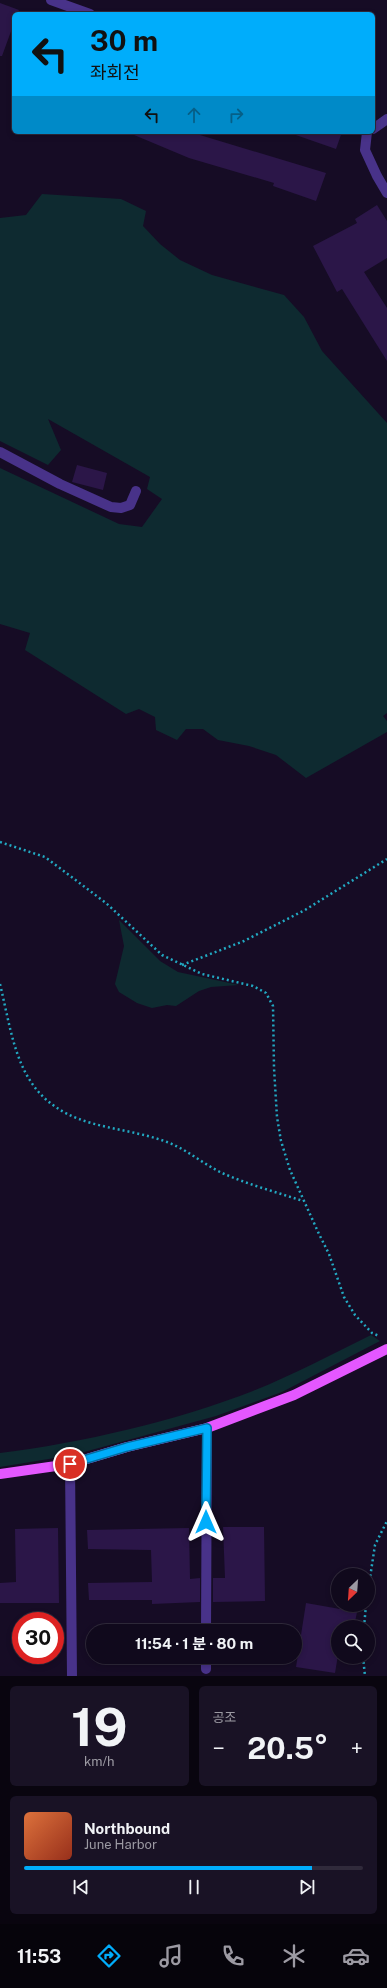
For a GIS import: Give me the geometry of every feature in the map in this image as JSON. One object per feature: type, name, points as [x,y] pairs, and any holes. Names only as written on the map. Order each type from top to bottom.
[{"type":"main road","points":[[0,1474],[70,1464],[127,1447],[207,1428],[294,1395],[387,1350]]},
{"type":"street","points":[[51,0],[84,12]]},
{"type":"street","points":[[375,128],[387,119]]},
{"type":"street","points":[[369,134],[366,150],[377,176],[387,193]]},
{"type":"street","points":[[0,452],[60,484],[111,507],[121,508],[130,505],[136,491]]},
{"type":"street","points":[[206,1624],[207,1428]]},
{"type":"street","points":[[70,1464],[72,1676]]},
{"type":"street","points":[[206,1664],[206,1669]]},
{"type":"path","points":[[0,842],[45,857],[106,903],[162,955],[181,966],[202,974],[253,986],[266,993],[273,1006],[274,1068],[277,1117],[281,1141],[290,1170],[303,1201],[329,1254],[344,1296],[355,1314],[372,1333],[382,1337]]},
{"type":"path","points":[[181,966],[244,941],[305,910],[387,859]]},
{"type":"path","points":[[0,984],[7,1018],[23,1068],[32,1085],[40,1095],[52,1105],[88,1122],[168,1142],[221,1172],[303,1201]]},
{"type":"path","points":[[372,1568],[375,1545],[387,1521]]},
{"type":"path","points":[[363,1664],[364,1676]]},
{"type":"green space","points":[[42,194],[121,199],[146,211],[143,226],[160,244],[180,260],[212,275],[284,295],[304,317],[322,351],[387,423],[387,713],[383,716],[387,721],[387,732],[306,778],[276,755],[249,746],[218,740],[203,729],[186,729],[177,740],[156,730],[155,717],[139,709],[126,714],[25,650],[30,633],[0,624],[0,468],[119,524],[142,527],[162,499],[147,489],[150,477],[48,419],[61,450],[48,465],[0,441],[0,218],[26,215]]},
{"type":"green space","points":[[119,920],[160,961],[178,972],[239,985],[211,987],[199,991],[176,1006],[167,1005],[152,1008],[137,1003],[119,992],[115,984],[124,946]]},
{"type":"green space","points":[[371,1335],[380,1341],[282,1392],[216,1416],[73,1455],[0,1467],[0,1453],[31,1449],[128,1430],[223,1402],[283,1378]]},
{"type":"building","points":[[0,3],[19,10],[18,12],[12,12],[12,28],[2,56],[0,56]]},
{"type":"building","points":[[132,134],[197,134],[326,173],[316,201],[273,186],[274,183],[189,158]]},
{"type":"building","points":[[293,134],[341,134],[336,149]]},
{"type":"building","points":[[377,205],[387,221],[387,258],[364,272],[387,308],[387,361],[342,289],[337,292],[313,246],[357,223],[355,219]]},
{"type":"building","points":[[77,465],[107,473],[103,490],[72,482]]},
{"type":"building","points":[[223,1527],[264,1527],[265,1601],[213,1602],[213,1578],[225,1578]]},
{"type":"building","points":[[58,1528],[59,1603],[0,1603],[0,1583],[16,1582],[15,1529]]},
{"type":"building","points":[[189,1528],[190,1579],[200,1578],[200,1602],[152,1604],[152,1600],[89,1600],[88,1583],[152,1582],[151,1550],[88,1549],[87,1530]]},
{"type":"building","points":[[306,1603],[331,1607],[331,1612],[357,1612],[355,1620],[331,1620],[331,1664],[336,1664],[335,1673],[296,1667],[296,1664],[302,1664],[302,1629]]},
{"type":"route","points":[[70,1464],[127,1447],[207,1428],[206,1522]]}]
